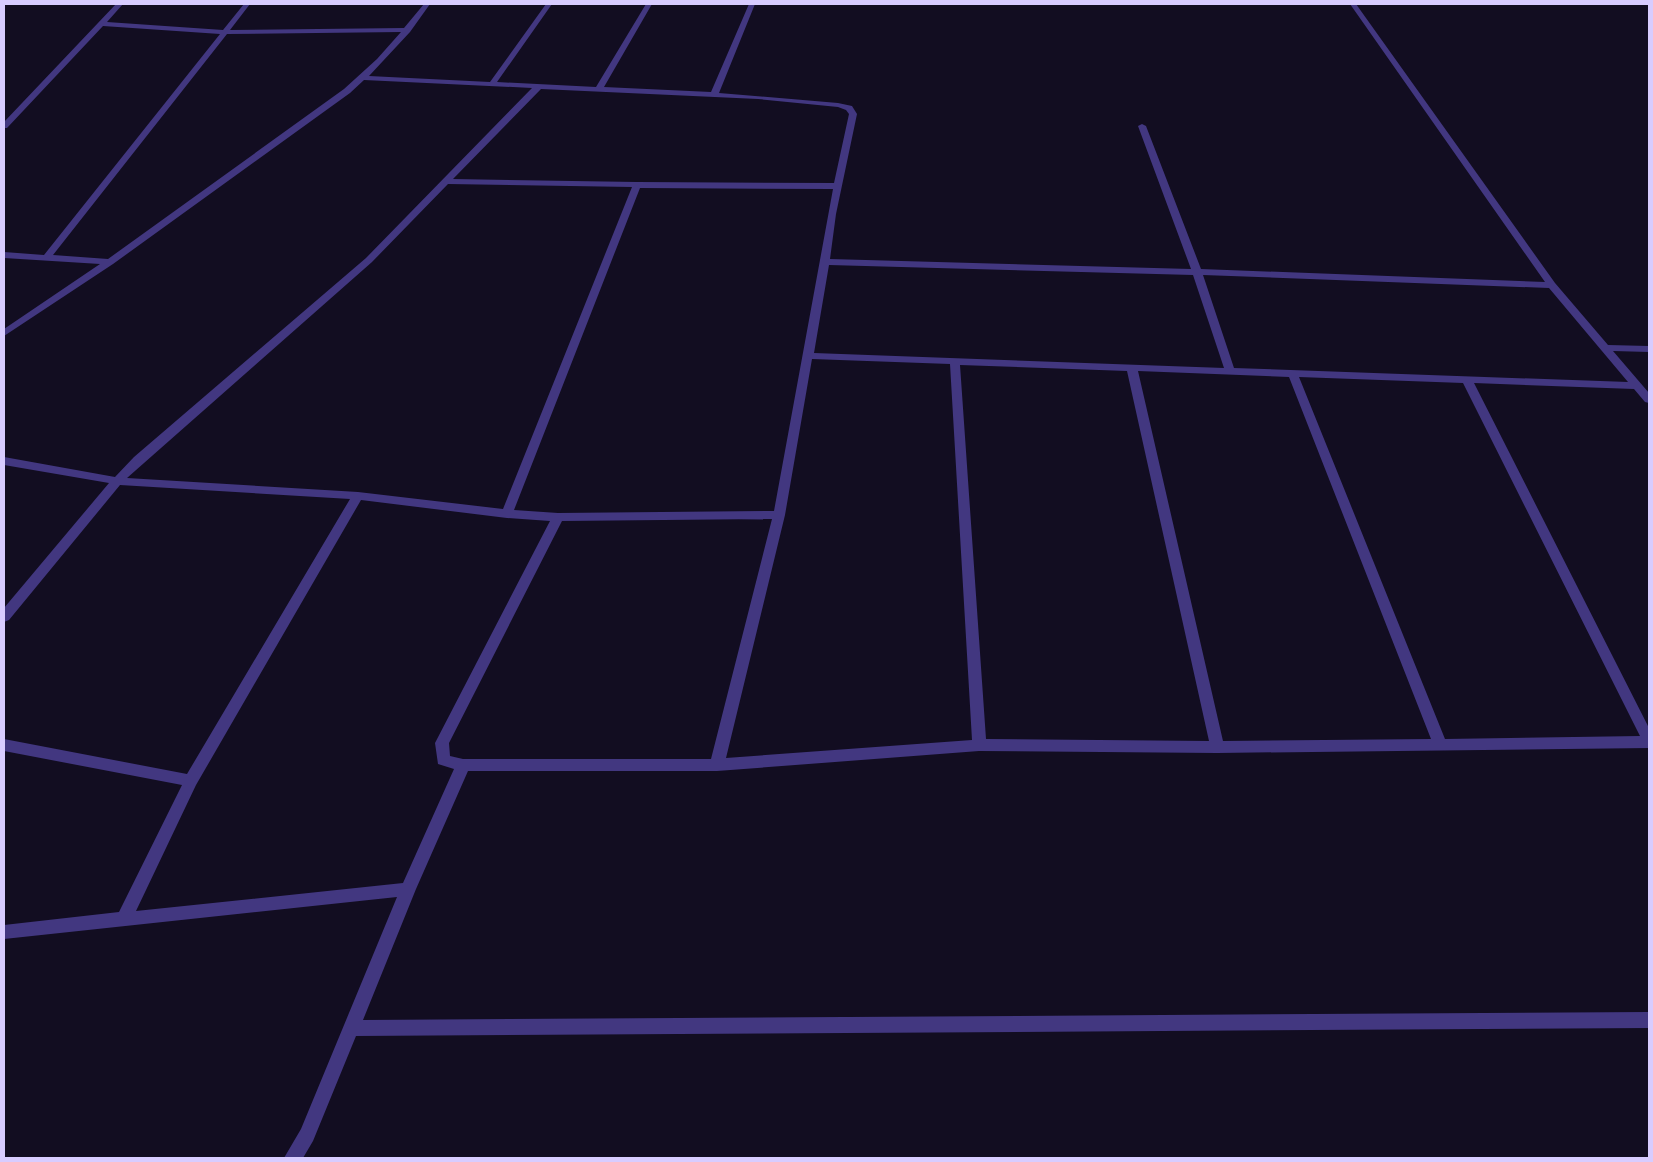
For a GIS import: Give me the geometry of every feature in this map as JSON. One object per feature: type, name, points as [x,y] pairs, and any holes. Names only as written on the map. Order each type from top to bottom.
[{"type":"street","points":[[4,126],[120,4]]},
{"type":"street","points":[[46,258],[247,4]]},
{"type":"street","points":[[4,333],[110,262],[362,78],[407,30],[427,4]]},
{"type":"street","points":[[492,84],[549,4]]},
{"type":"street","points":[[598,90],[649,4]]},
{"type":"street","points":[[714,95],[752,4]]},
{"type":"street","points":[[1353,4],[1552,285],[1649,400]]},
{"type":"street","points":[[101,24],[225,32],[407,30]]},
{"type":"street","points":[[362,78],[714,95],[811,102],[849,108],[853,114],[838,186],[779,515],[717,765]]},
{"type":"street","points":[[4,617],[117,481],[138,460],[369,260],[538,87]]},
{"type":"street","points":[[1142,126],[1197,272],[1230,371]]},
{"type":"street","points":[[447,181],[637,185],[838,186]]},
{"type":"street","points":[[507,514],[637,185]]},
{"type":"street","points":[[4,255],[110,262]]},
{"type":"street","points":[[825,262],[1197,272],[1552,285]]},
{"type":"street","points":[[1605,348],[1649,349]]},
{"type":"street","points":[[808,356],[1636,386]]},
{"type":"street","points":[[955,361],[979,745]]},
{"type":"street","points":[[1132,368],[1217,747]]},
{"type":"street","points":[[1293,374],[1441,745]]},
{"type":"street","points":[[558,517],[442,743],[443,760],[463,765],[717,765],[979,745],[1217,747],[1649,742],[1467,380]]},
{"type":"street","points":[[4,461],[117,481],[358,496],[507,514],[558,517],[779,515]]},
{"type":"street","points":[[124,920],[192,781],[358,496]]},
{"type":"street","points":[[4,745],[192,781]]},
{"type":"street","points":[[293,1158],[306,1136],[408,889],[463,765]]},
{"type":"street","points":[[4,932],[408,889]]},
{"type":"street","points":[[350,1028],[1649,1020]]}]
